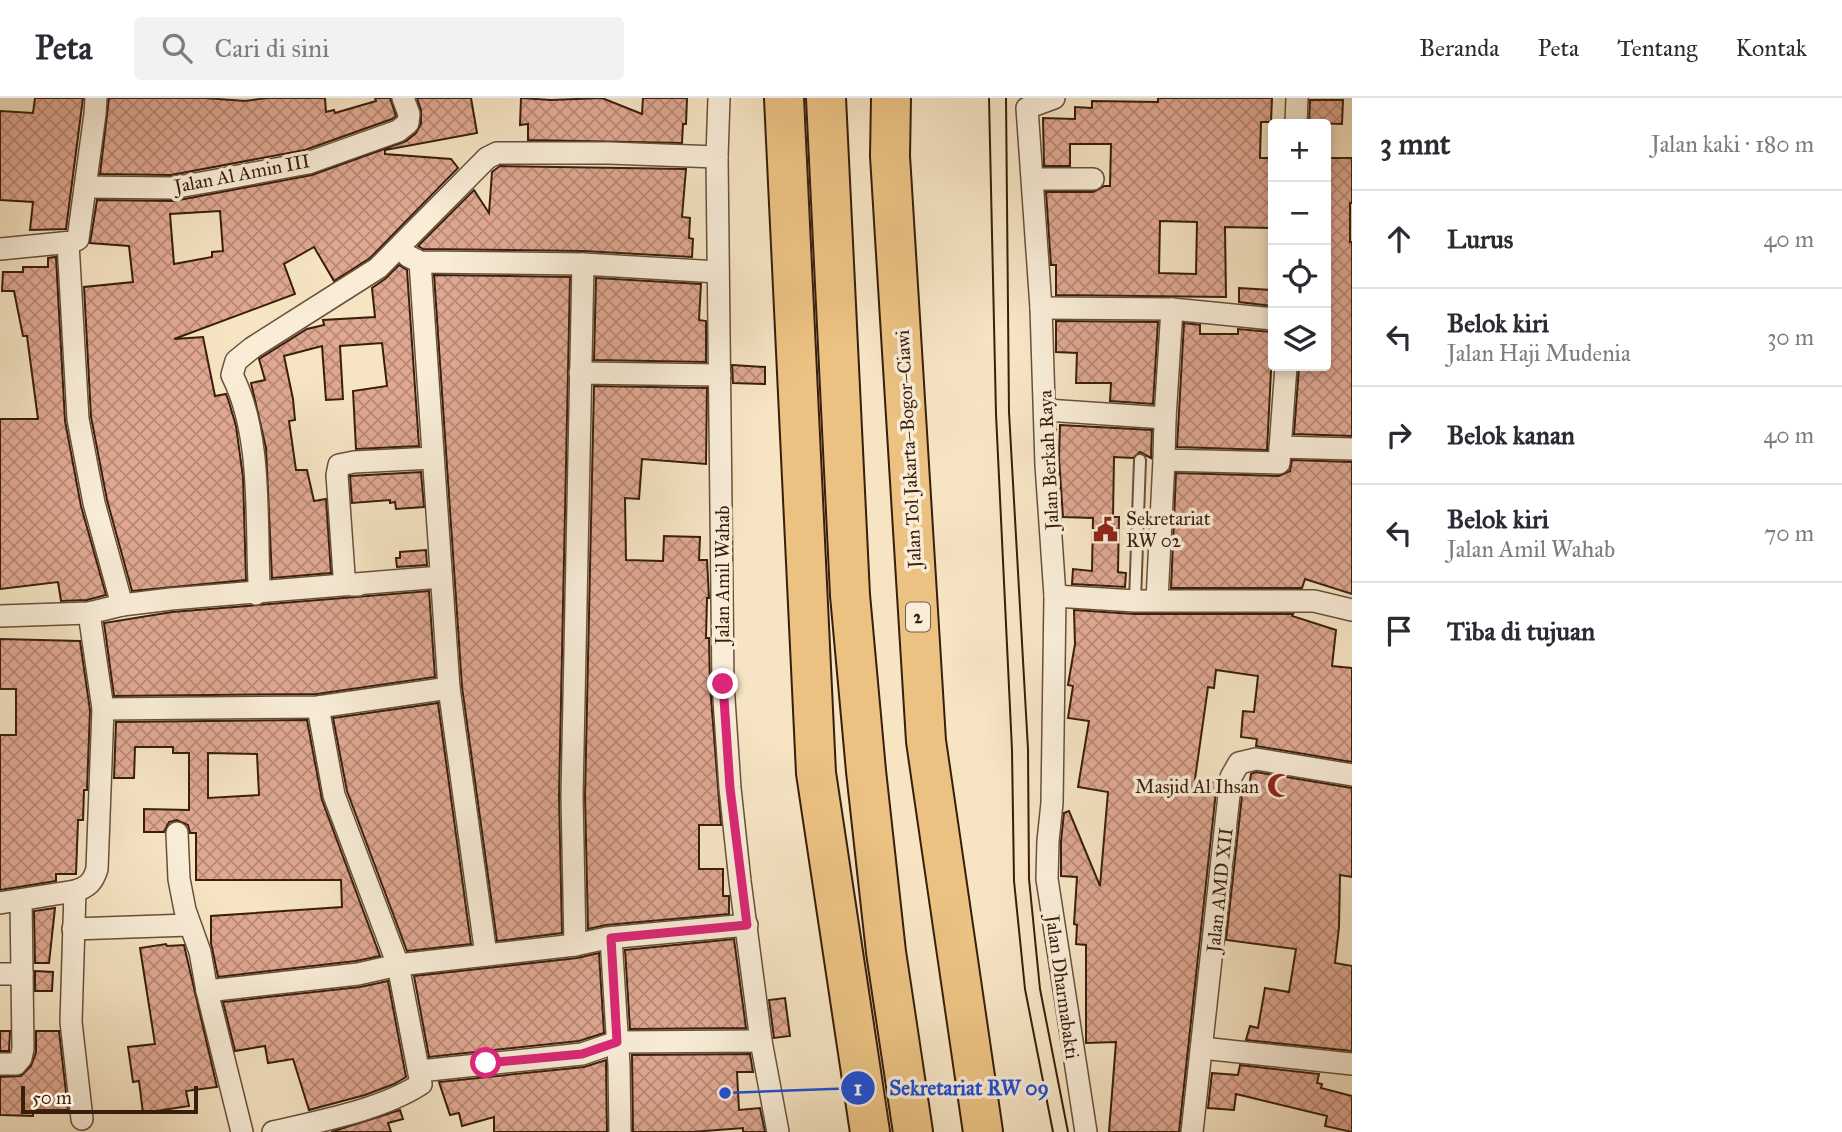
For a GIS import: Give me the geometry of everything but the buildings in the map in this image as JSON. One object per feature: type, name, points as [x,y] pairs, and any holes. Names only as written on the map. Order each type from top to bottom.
[{"type":"highway","points":[[826,98],[850,595],[884,939],[913,1132]]},
{"type":"highway","name":"Jalan Tol Jakarta–Bogor–Ciawi","points":[[891,98],[890,156],[926,741],[983,1132]]},
{"type":"highway","points":[[780,107],[816,773],[870,1132]]},
{"type":"street","points":[[0,249],[68,243],[78,239],[96,98]]},
{"type":"street","name":"Jalan Al Amin III","points":[[85,187],[172,188],[308,163],[398,131],[408,123],[409,114],[403,98]]},
{"type":"street","name":"Jalan Amil Wahab","points":[[719,98],[717,157],[723,684],[730,788],[761,1041],[778,1132]]},
{"type":"street","name":"Jalan Berkah Raya","points":[[1048,841],[1052,803],[1055,596],[1046,465],[1041,308],[1027,102],[1054,98]]},
{"type":"street","points":[[1296,119],[1297,98]]},
{"type":"street","points":[[256,594],[259,583],[253,445],[239,389],[232,375],[236,361],[378,268],[487,158],[497,153],[717,157]]},
{"type":"street","points":[[1033,179],[1093,179]]},
{"type":"street","points":[[68,243],[78,419],[94,503],[122,605]]},
{"type":"street","points":[[397,251],[420,262],[583,264],[719,272]]},
{"type":"street","points":[[420,262],[449,688],[486,955]]},
{"type":"street","points":[[575,945],[572,796],[583,264]]},
{"type":"street","points":[[1041,308],[1172,309],[1268,319]]},
{"type":"street","points":[[1157,600],[1172,309]]},
{"type":"street","points":[[1164,460],[1279,463],[1286,371]]},
{"type":"street","points":[[580,373],[720,375]]},
{"type":"street","points":[[1046,410],[1165,418]]},
{"type":"street","points":[[1280,447],[1352,449]]},
{"type":"street","points":[[358,585],[351,585],[344,575],[337,475],[339,466],[355,462],[433,458]]},
{"type":"street","points":[[0,616],[89,613],[122,605],[441,577]]},
{"type":"street","points":[[1055,596],[1135,601],[1314,601],[1352,610]]},
{"type":"street","points":[[0,1064],[16,1064],[23,1049],[23,974],[10,902],[87,887],[93,881],[97,869],[103,709],[89,613]]},
{"type":"street","points":[[103,709],[318,707],[449,688]]},
{"type":"street","points":[[273,1132],[325,1120],[404,1095],[421,1084],[398,965],[334,795],[318,707]]},
{"type":"street","name":"Jalan AMD XII","points":[[1192,1132],[1231,777],[1239,763],[1256,759],[1352,775]]},
{"type":"street","points":[[177,833],[179,879],[189,925],[200,952],[242,1132]]},
{"type":"street","name":"Jalan Dharmabakti","points":[[1048,841],[1047,879],[1086,1132]]},
{"type":"street","points":[[75,891],[71,1021],[84,1126]]},
{"type":"street","points":[[73,929],[189,925]]},
{"type":"street","points":[[207,991],[358,974],[398,965],[575,945],[611,938],[747,925]]},
{"type":"street","points":[[611,938],[620,1132]]},
{"type":"street","points":[[0,974],[23,974]]},
{"type":"street","points":[[420,1071],[582,1054],[617,1042],[761,1041]]},
{"type":"street","points":[[1202,1048],[1352,1064]]},
{"type":"lane","points":[[1135,601],[1140,460]]},
{"type":"tram line","points":[[989,98],[996,414],[1012,750],[1014,881],[1025,989],[1053,1132]]},
{"type":"tram line","points":[[1006,98],[1009,412],[1028,749],[1029,879],[1040,989],[1068,1132]]},
{"type":"place","name":"Sekretariat RW 02","points":[[1106,529]]},
{"type":"place","name":"Masjid Al Ihsan","points":[[1279,786]]},
{"type":"place","name":"Sekretariat RW 09","points":[[725,1093]]},
{"type":"route","points":[[486,1063],[582,1054],[617,1042],[611,938],[747,925],[730,788],[723,684]]}]
